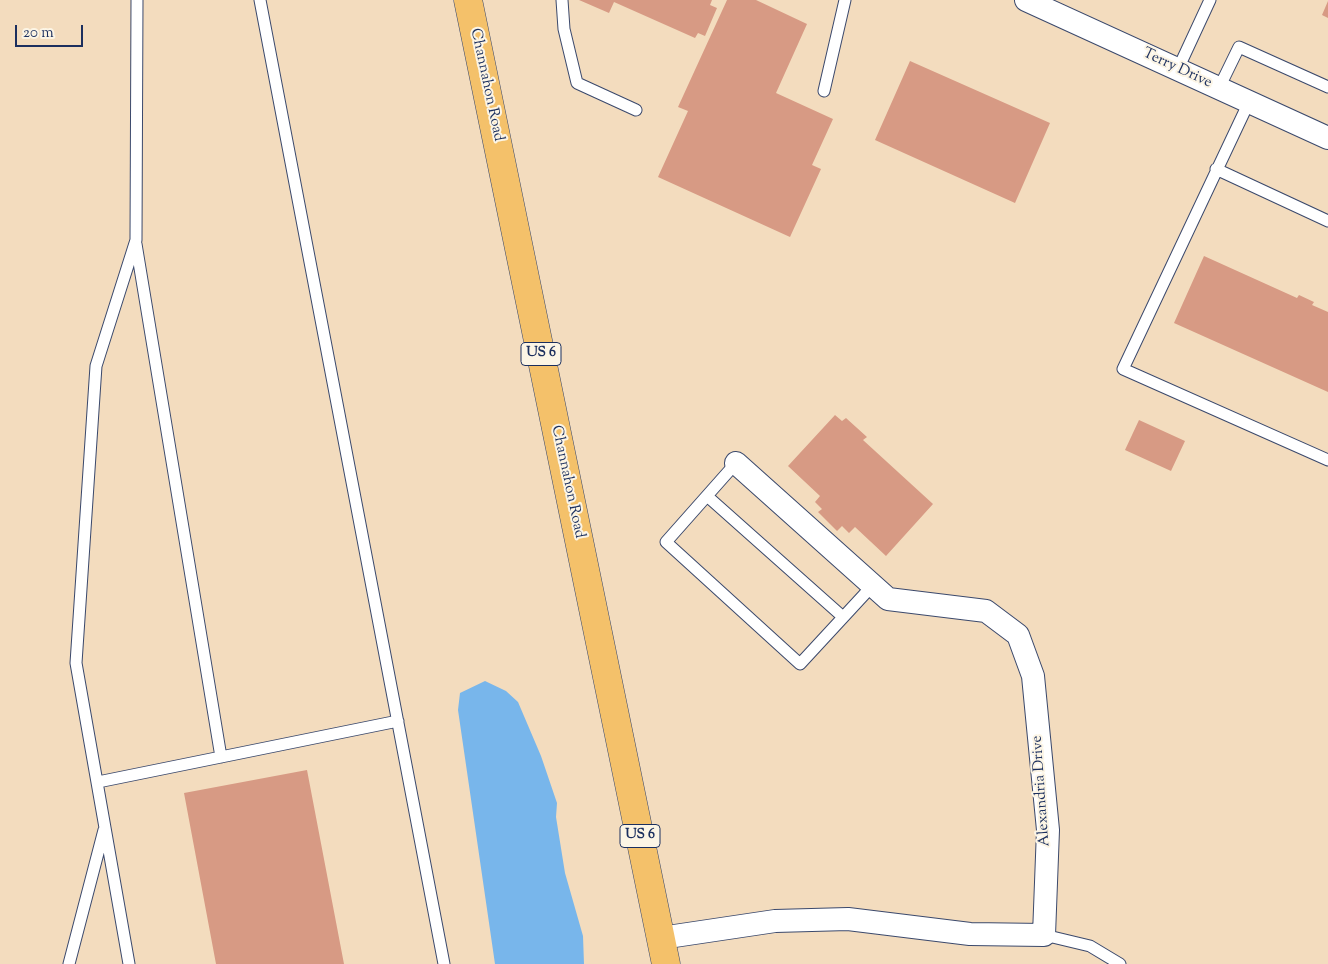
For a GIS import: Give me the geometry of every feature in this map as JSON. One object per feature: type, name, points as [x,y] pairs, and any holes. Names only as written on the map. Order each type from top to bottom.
[{"type":"main road","name":"Channahon Road","points":[[468,0],[663,951]]},
{"type":"street","name":"Terry Drive","points":[[1026,0],[1328,138]]},
{"type":"street","name":"Alexandria Drive","points":[[736,463],[888,599],[986,612],[1018,635],[1033,676],[1048,830],[1044,935]]},
{"type":"street","points":[[663,951],[775,921],[848,920],[970,934],[1044,935]]},
{"type":"lane","points":[[137,0],[136,240],[221,757]]},
{"type":"lane","points":[[260,0],[444,964]]},
{"type":"lane","points":[[562,0],[564,29],[577,83],[636,110]]},
{"type":"lane","points":[[824,91],[845,0]]},
{"type":"lane","points":[[1178,69],[1210,0]]},
{"type":"lane","points":[[1219,88],[1239,47],[1328,87]]},
{"type":"lane","points":[[1249,102],[1123,368],[1328,460]]},
{"type":"lane","points":[[1216,169],[1328,221]]},
{"type":"lane","points":[[129,964],[76,663],[96,366],[136,240]]},
{"type":"lane","points":[[736,463],[666,542],[800,664],[873,585]]},
{"type":"lane","points":[[707,496],[843,617]]},
{"type":"lane","points":[[98,782],[398,721]]},
{"type":"lane","points":[[69,964],[105,826]]},
{"type":"lane","points":[[1044,935],[1090,946],[1120,964]]},
{"type":"water","points":[[485,681],[506,691],[518,702],[541,756],[557,803],[556,817],[565,873],[583,936],[584,964],[495,964],[458,710],[460,693]]},
{"type":"building","points":[[579,0],[712,0],[710,5],[717,8],[705,36],[698,33],[695,38],[614,2],[609,13]]},
{"type":"building","points":[[727,0],[756,0],[807,24],[776,93],[833,119],[812,165],[821,169],[790,237],[658,177],[688,111],[678,107]]},
{"type":"building","points":[[1328,1],[1328,18],[1322,15]]},
{"type":"building","points":[[910,61],[1050,123],[1015,203],[875,140]]},
{"type":"building","points":[[1204,256],[1297,298],[1299,295],[1314,302],[1312,305],[1328,312],[1328,392],[1174,323]]},
{"type":"building","points":[[835,415],[842,421],[846,418],[867,437],[863,440],[933,504],[886,556],[855,527],[849,533],[842,526],[837,531],[818,512],[822,509],[815,502],[820,496],[788,466]]},
{"type":"building","points":[[1139,420],[1185,441],[1171,471],[1125,450]]},
{"type":"building","points":[[307,770],[344,964],[216,964],[184,793]]}]
